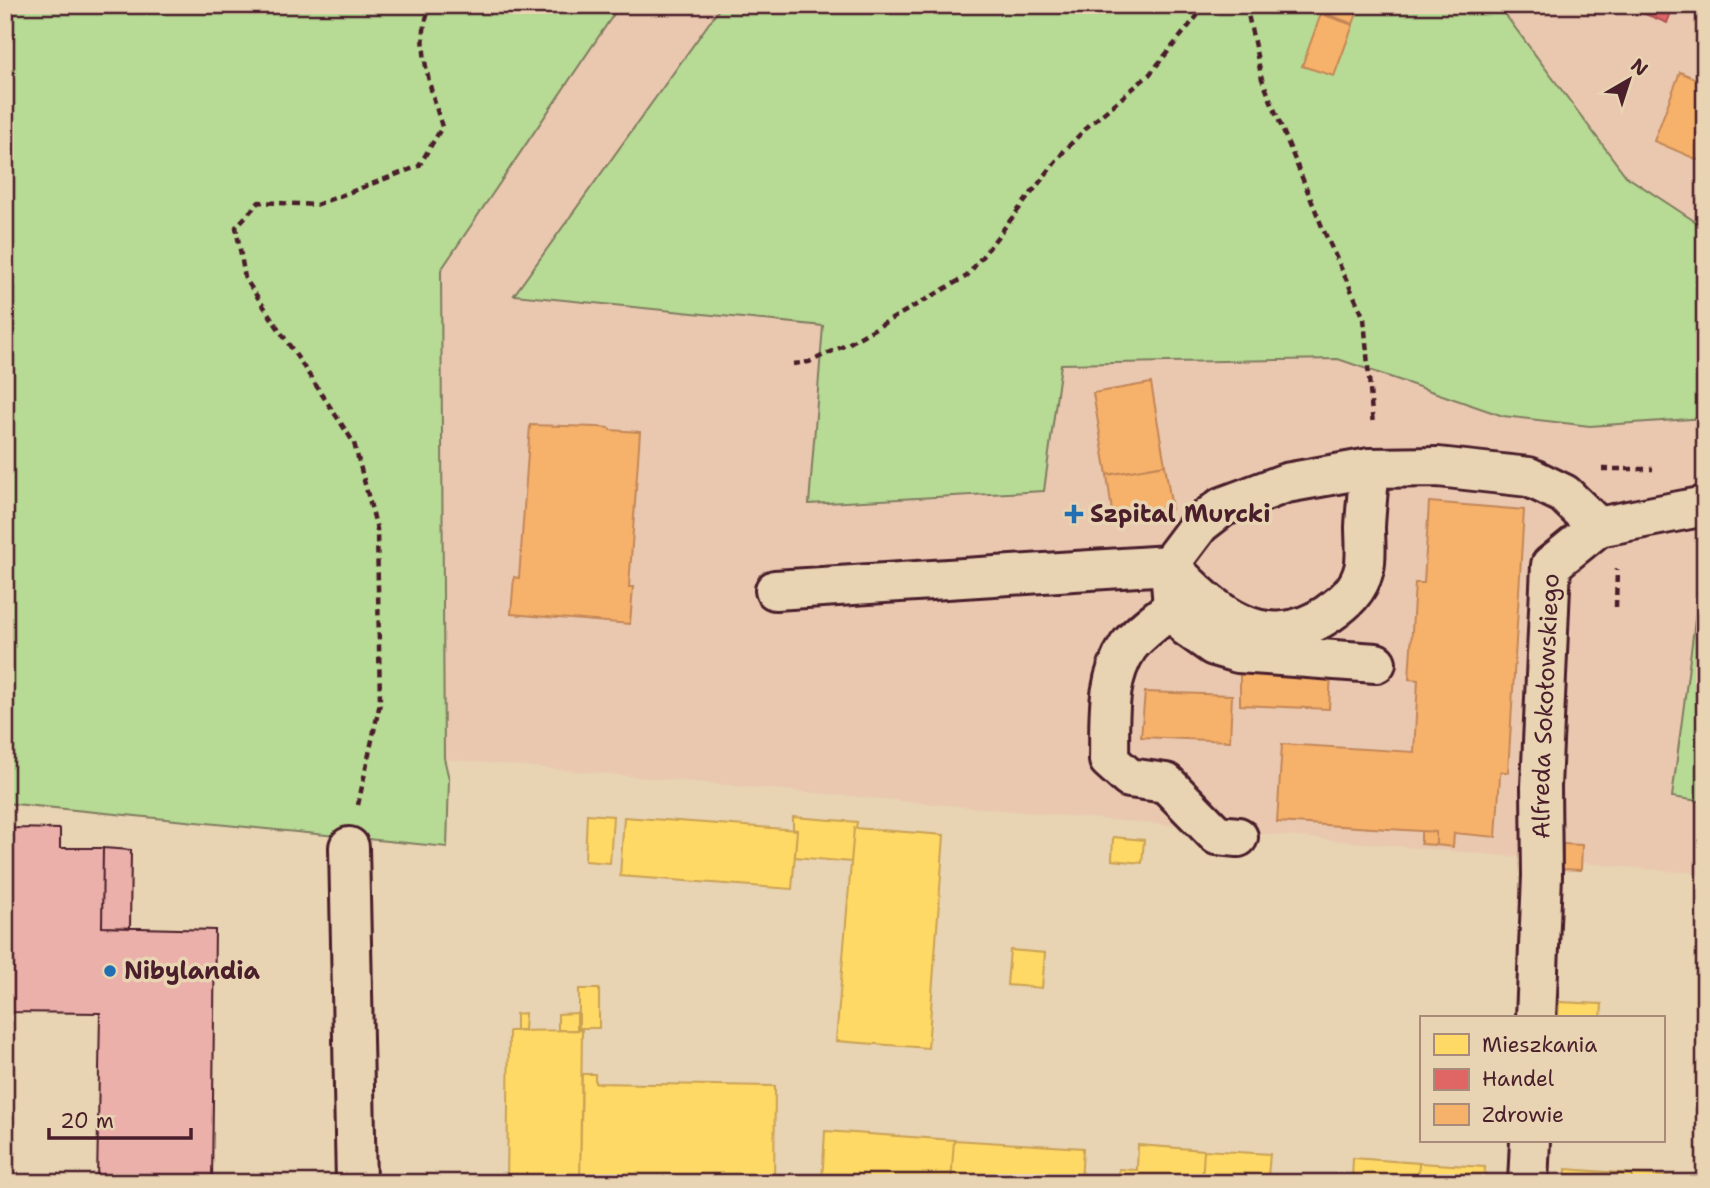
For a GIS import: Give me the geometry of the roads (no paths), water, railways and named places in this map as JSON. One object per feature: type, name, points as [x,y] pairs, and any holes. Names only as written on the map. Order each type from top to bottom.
[{"type":"street","points":[[1376,663],[1238,653],[1214,646],[1187,627],[1173,607],[1169,565],[1200,524],[1222,507],[1286,483],[1370,468],[1438,467],[1529,477],[1564,494],[1598,527]]},
{"type":"street","points":[[775,590],[1169,565],[1210,607],[1239,624],[1265,633],[1294,630],[1342,605],[1355,591],[1364,568],[1370,468]]},
{"type":"street","name":"Alfreda Sokołowskiego","points":[[1536,1016],[1542,876],[1541,787],[1551,565],[1598,527],[1705,506]]},
{"type":"street","points":[[1173,607],[1128,647],[1118,668],[1109,694],[1109,760],[1129,778],[1166,783],[1217,835],[1238,837]]},
{"type":"street","points":[[349,847],[356,1183]]},
{"type":"street","points":[[1528,1183],[1530,1142]]},
{"type":"place","name":"Szpital Murcki","points":[[1074,514]]},
{"type":"place","name":"Nibylandia","points":[[110,971]]}]
